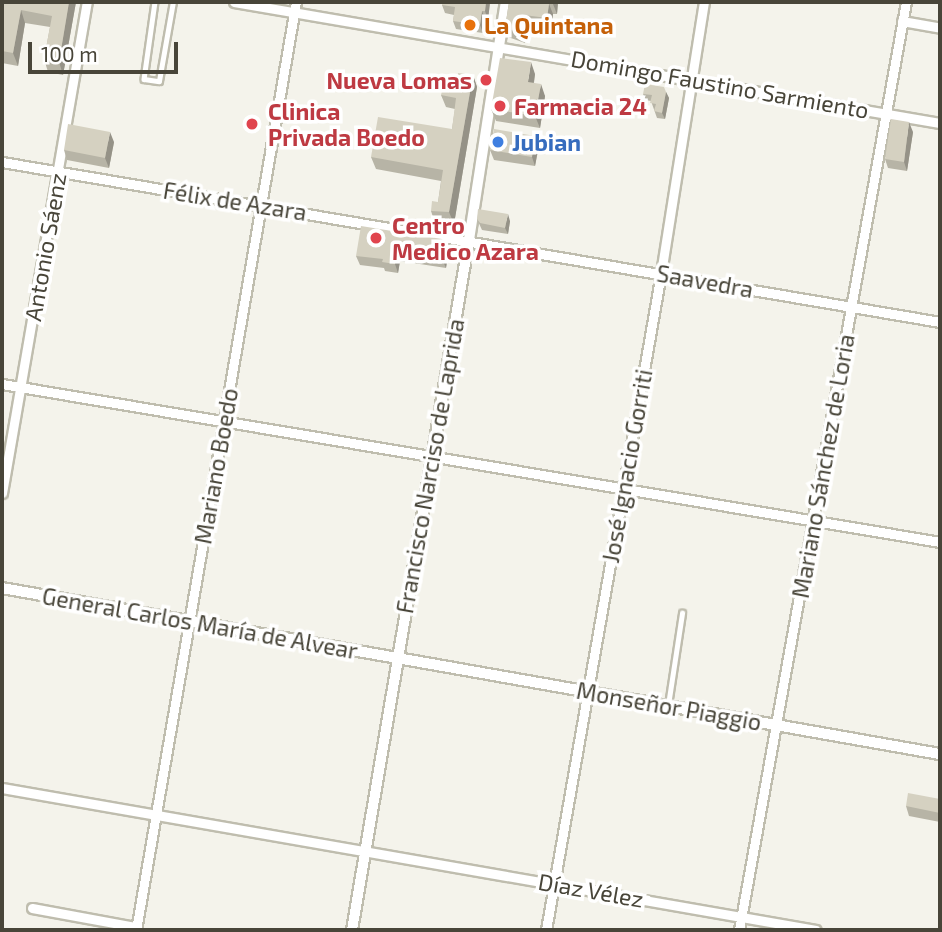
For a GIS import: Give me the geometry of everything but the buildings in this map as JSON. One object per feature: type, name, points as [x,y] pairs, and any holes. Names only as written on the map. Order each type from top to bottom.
[{"type":"street","name":"Antonio Sáenz","points":[[2,493],[87,2]]},
{"type":"street","name":"Domingo Faustino Sarmiento","points":[[234,2],[295,6],[499,46],[940,122]]},
{"type":"street","name":"Francisco Narciso de Laprida","points":[[352,930],[469,240],[506,2]]},
{"type":"street","name":"José Ignacio Gorriti","points":[[546,930],[661,273],[704,2]]},
{"type":"street","name":"Mariano Sánchez de Loria","points":[[739,930],[906,2]]},
{"type":"street","name":"Mariano Boedo","points":[[136,929],[295,6]]},
{"type":"street","points":[[902,21],[940,28]]},
{"type":"street","name":"Félix de Azara","points":[[2,162],[469,240]]},
{"type":"street","name":"Saavedra","points":[[469,240],[940,322]]},
{"type":"street","points":[[2,384],[940,542]]},
{"type":"street","name":"General Carlos María de Alvear","points":[[2,588],[398,657]]},
{"type":"street","name":"Monseñor Piaggio","points":[[398,657],[940,754]]},
{"type":"street","name":"Díaz Vélez","points":[[2,788],[816,930]]},
{"type":"street","points":[[32,908],[136,929]]},
{"type":"lane","points":[[155,2],[144,79],[159,81],[173,2]]},
{"type":"lane","points":[[667,706],[682,614]]},
{"type":"place","name":"La Quintana","points":[[470,25]]},
{"type":"place","name":"Nueva Lomas","points":[[486,80]]},
{"type":"place","name":"Farmacia 24","points":[[500,106]]},
{"type":"place","name":"Clinica Privada Boedo","points":[[252,124]]},
{"type":"place","name":"Jubian","points":[[498,142]]},
{"type":"place","name":"Centro Medico Azara","points":[[376,238]]}]
